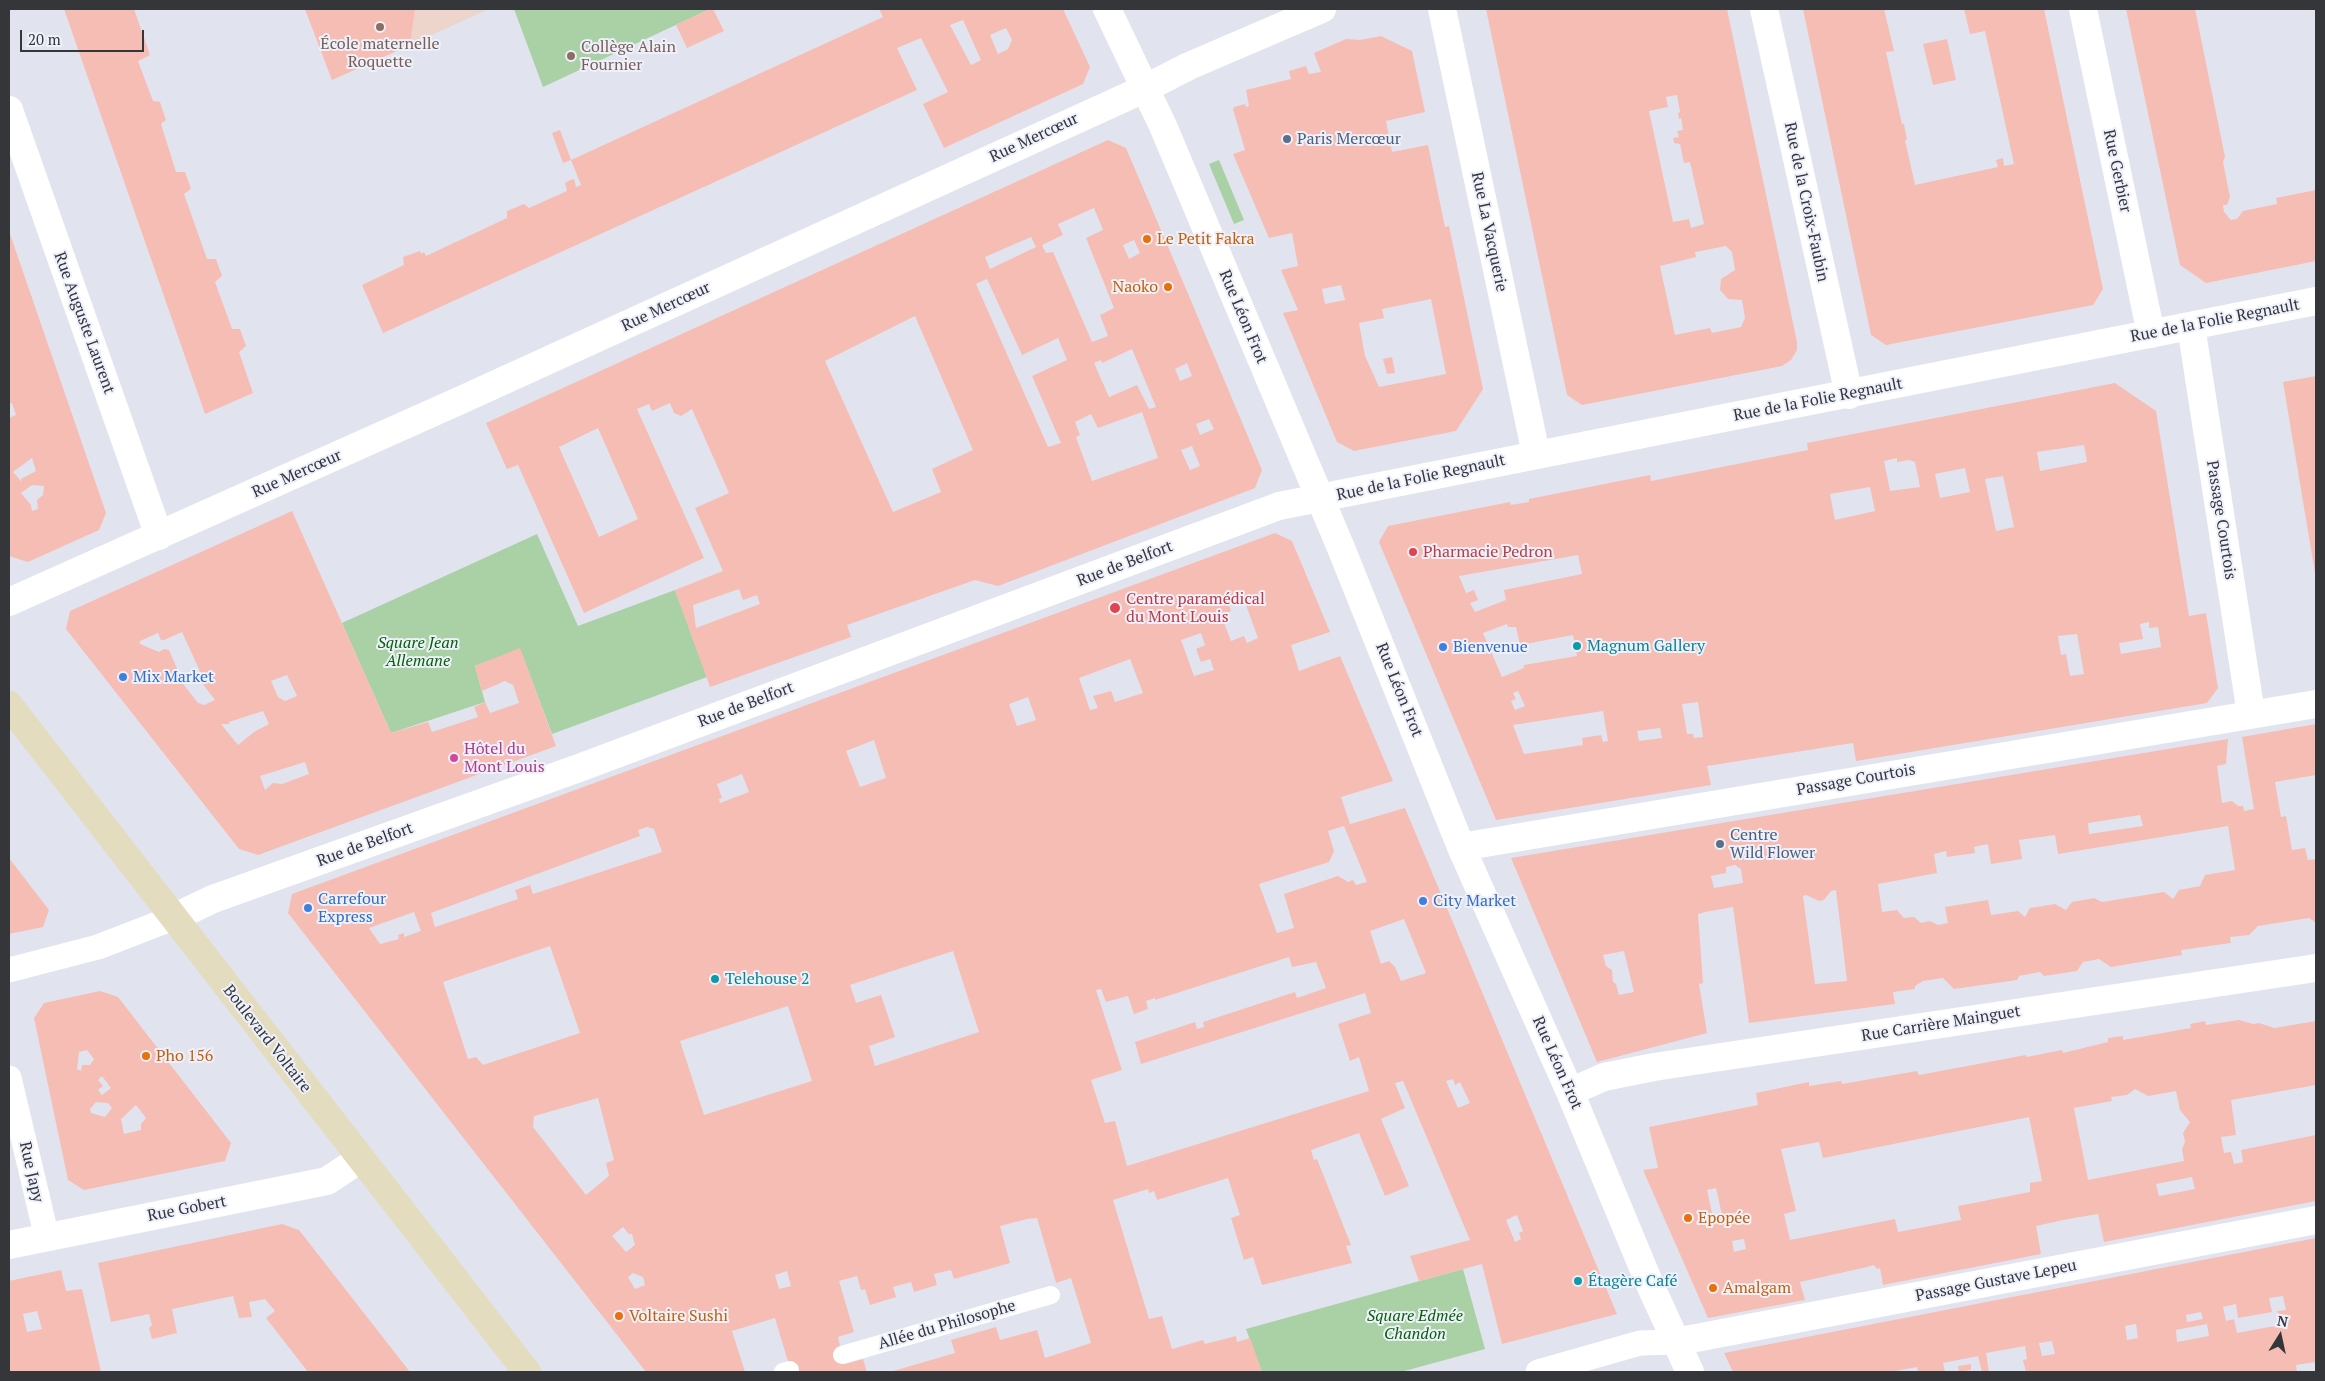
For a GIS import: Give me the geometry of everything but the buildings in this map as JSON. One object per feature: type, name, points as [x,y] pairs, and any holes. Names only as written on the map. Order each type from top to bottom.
[{"type":"main road","name":"Boulevard Voltaire","points":[[9,705],[527,1372]]},
{"type":"street","name":"Rue Léon Frot","points":[[1108,9],[1163,126],[1320,499],[1461,846],[1570,1092],[1675,1342],[1690,1372]]},
{"type":"street","name":"Rue Mercœur","points":[[9,602],[159,536],[1189,66],[1322,9]]},
{"type":"street","name":"Rue La Vacquerie","points":[[1442,9],[1536,454]]},
{"type":"street","name":"Rue de la Croix-Faubin","points":[[1764,9],[1849,395]]},
{"type":"street","name":"Rue Gerbier","points":[[2082,9],[2151,334]]},
{"type":"street","name":"Rue Auguste Laurent","points":[[9,110],[159,536]]},
{"type":"street","name":"Rue de la Folie Regnault","points":[[1320,499],[1536,454],[1849,395],[2316,301]]},
{"type":"street","name":"Passage Courtois","points":[[2191,326],[2251,714]]},
{"type":"street","name":"Rue de Belfort","points":[[173,918],[213,900],[579,768],[1280,506],[1320,499]]},
{"type":"street","name":"Passage Courtois","points":[[1461,846],[2316,704]]},
{"type":"street","points":[[9,970],[98,947],[173,918]]},
{"type":"street","name":"Rue Carrière Mainguet","points":[[1570,1092],[1604,1077],[1654,1067],[2316,968]]},
{"type":"street","name":"Rue Japy","points":[[9,1078],[46,1238]]},
{"type":"street","name":"Rue Gobert","points":[[9,1245],[327,1181],[360,1159]]},
{"type":"street","name":"Passage Gustave Lepeu","points":[[1675,1342],[2316,1220]]},
{"type":"street","points":[[1538,1372],[1640,1344],[1675,1342]]},
{"type":"lane","name":"Allée du Philosophe","points":[[842,1355],[1051,1295]]},
{"type":"shaded area","name":"École maternelle Roquette","points":[[305,9],[489,9],[332,80]]},
{"type":"green space","name":"Collège Alain Fournier","points":[[514,9],[710,9],[543,87]]},
{"type":"green space","points":[[1219,160],[1244,220],[1234,224],[1209,164]]},
{"type":"green space","name":"Square Jean Allemane","points":[[537,534],[578,626],[675,590],[707,677],[552,734],[520,649],[475,666],[485,702],[391,733],[342,623]]},
{"type":"green space","name":"Square Edmée Chandon","points":[[1463,1269],[1485,1349],[1401,1372],[1262,1372],[1246,1329]]},
{"type":"place","name":"École maternelle Roquette","points":[[380,27]]},
{"type":"place","name":"Collège Alain Fournier","points":[[571,56]]},
{"type":"place","name":"Paris Mercœur","points":[[1287,139]]},
{"type":"place","name":"Le Petit Fakra","points":[[1147,239]]},
{"type":"place","name":"Naoko","points":[[1168,287]]},
{"type":"place","name":"Pharmacie Pedron","points":[[1413,552]]},
{"type":"place","name":"Centre paramédical du Mont Louis","points":[[1115,608]]},
{"type":"place","name":"Magnum Gallery","points":[[1577,646]]},
{"type":"place","name":"Bienvenue","points":[[1443,647]]},
{"type":"place","name":"Mix Market","points":[[123,677]]},
{"type":"place","name":"Hôtel du Mont Louis","points":[[454,758]]},
{"type":"place","name":"Centre Wild Flower","points":[[1720,844]]},
{"type":"place","name":"City Market","points":[[1423,901]]},
{"type":"place","name":"Carrefour Express","points":[[308,908]]},
{"type":"place","name":"Telehouse 2","points":[[715,979]]},
{"type":"place","name":"Pho 156","points":[[146,1056]]},
{"type":"place","name":"Epopée","points":[[1688,1218]]},
{"type":"place","name":"Étagère Café","points":[[1578,1281]]},
{"type":"place","name":"Amalgam","points":[[1713,1288]]},
{"type":"place","name":"Voltaire Sushi","points":[[619,1316]]}]
